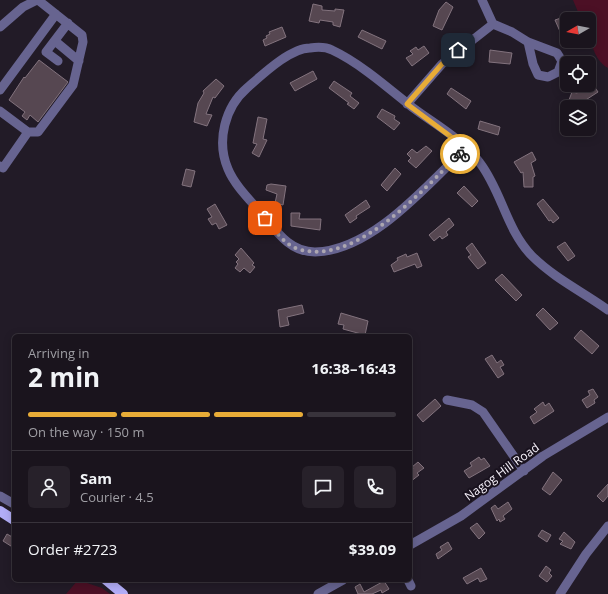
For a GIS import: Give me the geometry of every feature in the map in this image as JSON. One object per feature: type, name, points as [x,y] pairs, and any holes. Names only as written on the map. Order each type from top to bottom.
[{"type":"main road","points":[[0,511],[12,519]]},
{"type":"main road","points":[[108,582],[123,594]]},
{"type":"street","points":[[0,26],[23,7],[38,0],[82,35],[83,42],[73,86],[38,132],[28,132],[0,112]]},
{"type":"street","points":[[482,0],[493,24],[512,32],[528,42]]},
{"type":"street","points":[[0,90],[56,14]]},
{"type":"street","points":[[58,61],[46,52],[68,23]]},
{"type":"street","points":[[407,104],[442,64],[493,24]]},
{"type":"street","points":[[55,41],[79,61]]},
{"type":"street","points":[[466,148],[398,212],[378,228],[335,249],[314,252],[296,249],[280,237],[241,189],[228,169],[223,146],[224,127],[232,104],[246,89],[293,52],[308,47],[329,48],[365,72],[466,148],[472,153],[489,175],[514,232],[532,255],[561,280],[608,310]]},
{"type":"street","points":[[0,166],[3,168],[28,132]]},
{"type":"street","points":[[447,400],[472,405],[483,412],[524,471]]},
{"type":"street","name":"Nagog Hill Road","points":[[412,544],[461,516],[543,456],[608,417]]},
{"type":"street","points":[[0,496],[12,503]]},
{"type":"street","points":[[560,594],[586,554],[608,526]]},
{"type":"street","points":[[318,594],[339,582]]},
{"type":"shaded area","points":[[573,0],[608,0],[608,68],[598,59],[593,48],[596,48],[596,12],[578,12]]},
{"type":"shaded area","points":[[76,582],[84,582],[102,588],[110,594],[66,594]]},
{"type":"building","points":[[446,2],[453,7],[442,30],[433,26],[439,10]]},
{"type":"building","points":[[313,4],[322,6],[322,10],[344,10],[340,27],[333,25],[333,22],[320,20],[319,23],[309,21]]},
{"type":"building","points":[[560,18],[560,31],[555,20]]},
{"type":"building","points":[[282,27],[286,37],[265,46],[263,40],[270,34],[269,32]]},
{"type":"building","points":[[362,30],[386,41],[382,49],[358,37]]},
{"type":"building","points":[[424,46],[429,53],[412,66],[406,58],[413,54],[410,51],[416,47],[418,50]]},
{"type":"building","points":[[490,50],[512,53],[510,64],[489,62]]},
{"type":"building","points":[[39,60],[68,82],[38,122],[30,115],[27,120],[22,116],[25,112],[9,100],[24,77],[25,78]]},
{"type":"building","points":[[313,71],[317,79],[295,91],[290,83]]},
{"type":"building","points":[[216,79],[224,86],[215,98],[213,97],[206,114],[212,115],[207,126],[194,122],[198,103],[204,93],[203,91]]},
{"type":"building","points":[[334,81],[352,93],[350,96],[359,103],[354,109],[347,104],[349,103],[329,88]]},
{"type":"building","points":[[451,88],[471,101],[466,109],[447,94]]},
{"type":"building","points":[[596,89],[598,92],[586,100],[569,100],[572,92],[596,92]]},
{"type":"building","points":[[382,109],[395,116],[394,119],[400,123],[394,130],[377,117]]},
{"type":"building","points":[[258,117],[267,119],[263,139],[267,140],[259,157],[252,153],[257,144],[253,143]]},
{"type":"building","points":[[480,121],[500,127],[498,135],[478,129]]},
{"type":"building","points":[[426,146],[432,151],[416,168],[408,161],[411,158],[407,154],[412,149],[417,153]]},
{"type":"building","points":[[532,152],[536,160],[531,163],[535,176],[533,177],[533,187],[524,187],[523,172],[521,173],[514,162]]},
{"type":"building","points":[[395,168],[401,174],[387,191],[381,185]]},
{"type":"building","points":[[186,169],[195,171],[191,187],[182,185]]},
{"type":"building","points":[[271,184],[286,186],[283,205],[275,203],[277,194],[266,190],[267,185]]},
{"type":"building","points":[[464,186],[478,201],[472,207],[457,193]]},
{"type":"building","points":[[543,199],[559,218],[553,223],[551,220],[549,221],[537,204]]},
{"type":"building","points":[[366,200],[370,207],[356,216],[357,218],[350,223],[345,215]]},
{"type":"building","points":[[215,204],[227,225],[219,229],[216,223],[212,225],[208,219],[212,217],[207,209]]},
{"type":"building","points":[[291,213],[300,213],[299,219],[321,219],[320,230],[291,226]]},
{"type":"building","points":[[449,218],[454,225],[446,232],[448,235],[442,239],[440,236],[434,241],[429,235]]},
{"type":"building","points":[[565,242],[575,256],[568,261],[557,247]]},
{"type":"building","points":[[472,243],[486,263],[478,269],[468,257],[471,255],[466,248]]},
{"type":"building","points":[[241,248],[254,263],[252,265],[255,267],[250,273],[244,268],[240,272],[235,268],[238,264],[236,262],[239,259],[235,255]]},
{"type":"building","points":[[417,253],[422,266],[417,268],[415,264],[394,272],[391,265],[398,260],[397,258],[406,254],[407,257]]},
{"type":"building","points":[[502,274],[522,295],[516,301],[495,280]]},
{"type":"building","points":[[302,305],[304,313],[287,317],[289,325],[280,327],[278,310]]},
{"type":"building","points":[[543,308],[558,323],[550,330],[536,315]]},
{"type":"building","points":[[341,313],[368,321],[365,334],[343,329],[344,325],[338,324]]},
{"type":"building","points":[[581,330],[599,346],[592,354],[574,338]]},
{"type":"building","points":[[492,355],[497,363],[501,360],[504,365],[500,367],[504,374],[498,378],[485,359]]},
{"type":"building","points":[[593,389],[598,397],[594,400],[595,403],[587,408],[582,400],[590,395],[588,391]]},
{"type":"building","points":[[435,399],[441,406],[423,422],[417,415]]},
{"type":"building","points":[[543,402],[545,406],[549,403],[554,411],[534,424],[530,417],[537,412],[534,409]]},
{"type":"building","points":[[479,457],[481,460],[484,458],[490,466],[469,478],[464,471],[472,466],[470,463]]},
{"type":"building","points":[[418,462],[424,468],[417,473],[419,475],[412,480],[413,469],[412,467]]},
{"type":"building","points":[[553,472],[562,480],[550,495],[542,489]]},
{"type":"building","points":[[608,484],[608,496],[603,502],[597,496]]},
{"type":"building","points":[[508,502],[512,509],[503,516],[505,519],[500,522],[499,519],[497,521],[491,508],[495,505],[498,509]]},
{"type":"building","points":[[477,523],[485,533],[479,539],[470,528]]},
{"type":"building","points":[[542,530],[551,535],[547,542],[538,536]]},
{"type":"building","points":[[564,532],[575,542],[571,549],[560,544],[563,541],[559,539]]},
{"type":"building","points":[[7,534],[12,537],[12,547],[3,541]]},
{"type":"building","points":[[448,542],[452,549],[438,559],[436,554],[442,550],[440,547]]},
{"type":"building","points":[[546,566],[551,570],[549,573],[552,576],[547,582],[539,576]]},
{"type":"building","points":[[481,568],[487,579],[480,582],[478,578],[467,584],[463,578]]},
{"type":"building","points":[[382,582],[385,582],[389,589],[382,593],[381,590],[372,594],[358,594],[355,587],[360,584],[364,592]]},
{"type":"way so far","points":[[265,218],[280,237],[296,249],[314,252],[335,249],[378,228],[398,212],[460,154]]},
{"type":"route","points":[[458,50],[433,73],[407,104],[440,127],[466,148],[460,154]]}]
